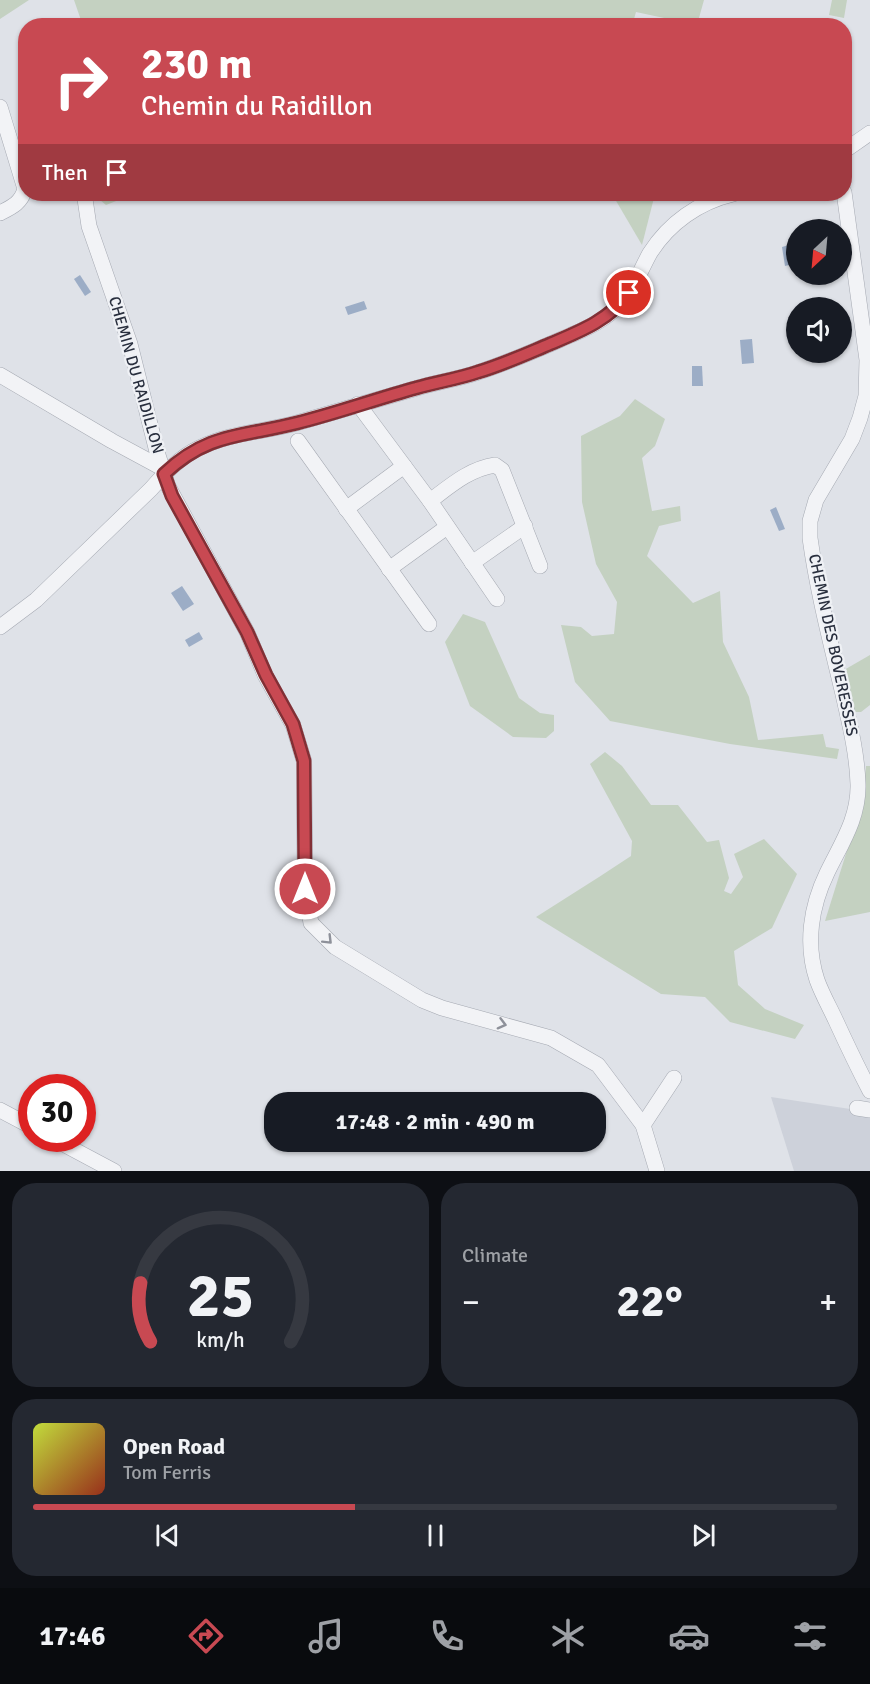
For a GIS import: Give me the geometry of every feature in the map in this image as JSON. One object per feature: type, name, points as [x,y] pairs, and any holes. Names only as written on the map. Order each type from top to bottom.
[{"type":"street","points":[[0,107],[18,145]]},
{"type":"street","points":[[852,145],[870,133]]},
{"type":"street","points":[[0,213],[19,201]]},
{"type":"street","name":"CHEMIN DU RAIDILLON","points":[[85,201],[89,226],[130,344],[163,471],[193,451],[214,441],[297,423],[358,404],[476,373],[498,366],[594,325],[622,302],[652,250],[671,228],[688,213],[714,201]]},
{"type":"street","name":"CHEMIN DES BOVERESSES","points":[[845,201],[867,360],[866,389],[857,429],[813,506],[810,538],[830,640],[854,741],[858,790],[856,807],[848,833],[817,898],[812,918],[811,942],[818,982],[870,1091]]},
{"type":"street","points":[[0,375],[163,471],[172,496],[247,632],[266,675],[293,724],[304,761],[305,889],[311,923],[335,947],[422,1000],[551,1038],[598,1065],[643,1125],[657,1171]]},
{"type":"street","points":[[358,404],[430,501],[497,599]]},
{"type":"street","points":[[298,441],[429,624]]},
{"type":"street","points":[[430,501],[461,478],[486,466],[495,465],[502,470],[540,566]]},
{"type":"street","points":[[346,509],[404,466]]},
{"type":"street","points":[[0,627],[36,600],[151,489],[163,471]]},
{"type":"street","points":[[472,563],[525,526]]},
{"type":"street","points":[[389,569],[447,527]]},
{"type":"street","points":[[643,1125],[674,1078]]},
{"type":"street","points":[[0,1110],[18,1120]]},
{"type":"street","points":[[78,1152],[114,1171]]},
{"type":"shaded area","points":[[771,1097],[870,1112],[870,1171],[794,1171]]},
{"type":"green space","points":[[0,0],[29,0],[0,19]]},
{"type":"green space","points":[[74,0],[704,0],[699,18],[664,18],[636,12],[634,18],[80,18]]},
{"type":"green space","points":[[832,0],[847,0],[844,18],[829,15]]},
{"type":"green space","points":[[101,201],[116,201],[106,205]]},
{"type":"green space","points":[[616,201],[653,201],[642,245]]},
{"type":"green space","points":[[635,399],[665,419],[655,446],[642,458],[652,511],[680,506],[681,521],[659,526],[647,556],[693,603],[720,591],[723,642],[749,697],[758,740],[823,734],[826,747],[839,749],[837,759],[730,744],[610,721],[575,682],[561,625],[581,627],[592,636],[614,634],[617,602],[596,564],[582,502],[581,436],[620,416]]},
{"type":"green space","points":[[463,614],[485,622],[519,698],[540,713],[554,715],[554,731],[546,738],[513,737],[470,706],[445,642]]},
{"type":"green space","points":[[870,655],[870,705],[861,712],[852,712],[844,670]]},
{"type":"green space","points":[[605,752],[622,766],[651,805],[678,805],[707,842],[719,840],[729,878],[724,891],[731,894],[743,877],[734,854],[764,839],[797,874],[772,928],[734,951],[738,985],[765,1009],[804,1025],[795,1039],[730,1022],[705,997],[661,994],[536,917],[631,856],[632,841],[590,764]]},
{"type":"green space","points":[[866,766],[870,766],[870,912],[825,921],[863,799]]},
{"type":"water","points":[[786,246],[785,266],[782,247]]},
{"type":"water","points":[[80,275],[91,292],[85,296],[74,279]]},
{"type":"water","points":[[364,301],[367,309],[348,315],[345,307]]},
{"type":"water","points":[[752,339],[754,363],[742,364],[740,340]]},
{"type":"water","points":[[692,366],[702,366],[703,386],[692,386]]},
{"type":"water","points":[[776,507],[785,529],[779,531],[770,510]]},
{"type":"water","points":[[182,586],[194,604],[183,611],[171,593]]},
{"type":"water","points":[[199,632],[203,639],[189,647],[185,640]]},
{"type":"route","points":[[305,889],[304,761],[301,747],[293,724],[266,675],[247,632],[172,496],[164,474],[201,446],[229,436],[297,423],[498,366],[594,325],[614,310],[629,293]]}]
